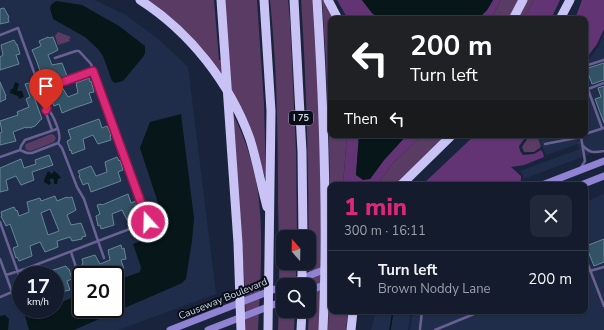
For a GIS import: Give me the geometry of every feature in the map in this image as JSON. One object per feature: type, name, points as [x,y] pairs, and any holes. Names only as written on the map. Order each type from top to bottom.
[{"type":"highway","points":[[140,0],[172,24],[185,36],[220,80],[240,115],[250,140],[270,220]]},
{"type":"highway","points":[[220,0],[240,273],[241,330]]},
{"type":"highway","points":[[264,0],[271,111],[268,330]]},
{"type":"highway","name":"I 75","points":[[294,0],[302,152],[303,230]]},
{"type":"highway","points":[[317,0],[323,88],[326,224],[323,330]]},
{"type":"highway","points":[[328,0],[336,16]]},
{"type":"highway","points":[[514,16],[522,0]]},
{"type":"highway","points":[[562,16],[570,0]]},
{"type":"highway","points":[[404,182],[449,138]]},
{"type":"highway","points":[[351,330],[353,314]]},
{"type":"highway","points":[[302,318],[302,330]]},
{"type":"main road","points":[[550,182],[604,161]]},
{"type":"main road","points":[[588,182],[604,176]]},
{"type":"main road","name":"Causeway Boulevard","points":[[302,278],[328,268]]},
{"type":"main road","points":[[316,288],[328,283]]},
{"type":"main road","name":"Causeway Boulevard","points":[[170,330],[276,288]]},
{"type":"main road","points":[[208,330],[276,304]]},
{"type":"lane","points":[[0,35],[18,28],[47,108],[53,115],[60,139],[58,143]]},
{"type":"lane","points":[[30,266],[71,252],[148,222],[88,61],[79,51],[54,58]]},
{"type":"lane","points":[[588,65],[604,60]]},
{"type":"lane","points":[[40,90],[93,71]]},
{"type":"lane","points":[[588,134],[603,128],[588,89],[604,83]]},
{"type":"lane","points":[[47,108],[46,113],[52,130]]},
{"type":"lane","points":[[20,150],[25,140],[57,129]]},
{"type":"lane","points":[[545,144],[571,138]]},
{"type":"lane","points":[[579,171],[585,160],[584,138]]},
{"type":"lane","points":[[58,143],[62,148],[76,185],[84,199],[104,258]]},
{"type":"lane","points":[[0,157],[20,150],[27,154],[32,153],[58,143]]},
{"type":"lane","points":[[583,146],[590,152],[594,153],[604,151]]},
{"type":"lane","points":[[0,222],[16,266]]},
{"type":"lane","points":[[71,252],[76,266]]},
{"type":"lane","points":[[0,259],[12,292],[0,297]]},
{"type":"lane","points":[[588,265],[604,305]]},
{"type":"lane","points":[[590,271],[604,266]]},
{"type":"lane","points":[[6,275],[12,272]]},
{"type":"lane","points":[[420,329],[422,314]]},
{"type":"lane","points":[[435,330],[474,314]]},
{"type":"shaded area","points":[[0,0],[94,0],[124,14],[156,37],[188,67],[216,294],[118,330],[0,330]]},
{"type":"shaded area","points":[[147,0],[214,0],[219,60],[229,60],[225,0],[257,0],[264,104],[266,179],[232,92]]},
{"type":"shaded area","points":[[270,0],[288,0],[296,151],[297,230],[278,230],[276,76]]},
{"type":"shaded area","points":[[301,0],[314,0],[321,155],[320,330],[308,330],[309,318],[316,318],[316,278],[309,278],[309,270],[316,270],[316,230],[309,230],[305,78]]},
{"type":"shaded area","points":[[322,0],[325,0],[333,16],[328,16],[328,110]]},
{"type":"shaded area","points":[[337,0],[362,0],[376,16],[346,16]]},
{"type":"shaded area","points":[[362,0],[493,0],[481,16],[376,16]]},
{"type":"shaded area","points":[[493,0],[501,0],[493,16],[481,16]]},
{"type":"shaded area","points":[[501,0],[519,0],[511,16],[493,16]]},
{"type":"shaded area","points":[[526,0],[534,0],[525,16],[518,16]]},
{"type":"shaded area","points":[[534,0],[560,0],[552,16],[525,16]]},
{"type":"shaded area","points":[[582,0],[604,0],[604,29],[597,44],[588,56],[588,16],[576,16]]},
{"type":"shaded area","points":[[56,1],[82,5],[119,26],[145,46],[145,53],[143,57],[123,81],[115,83],[112,81],[103,56],[85,37],[53,19],[50,8]]},
{"type":"shaded area","points":[[58,32],[71,37],[69,39],[70,41],[58,45],[55,36]]},
{"type":"shaded area","points":[[604,34],[604,149],[523,179],[523,175],[520,171],[580,149],[578,144],[546,155],[538,138],[588,138],[588,61],[599,46]]},
{"type":"shaded area","points":[[15,82],[19,84],[17,91],[22,91],[24,97],[19,99],[18,96],[10,93]]},
{"type":"shaded area","points":[[181,114],[194,218],[192,241],[186,279],[182,283],[124,308],[124,278],[140,272],[141,267],[133,244],[164,232],[166,227],[140,148],[150,122]]},
{"type":"shaded area","points":[[233,114],[254,172],[260,209],[261,244],[258,330],[246,330],[245,291]]},
{"type":"shaded area","points":[[51,134],[56,138],[54,142],[31,151],[26,150],[26,144]]},
{"type":"shaded area","points":[[329,138],[347,138],[343,182],[330,182]]},
{"type":"shaded area","points":[[347,138],[359,138],[356,175],[370,179],[384,160],[404,138],[419,138],[391,165],[379,182],[343,182]]},
{"type":"shaded area","points":[[359,138],[404,138],[384,160],[370,179],[363,180],[356,175]]},
{"type":"shaded area","points":[[419,138],[443,138],[398,182],[379,182],[391,165]]},
{"type":"shaded area","points":[[472,138],[525,138],[519,146],[523,155],[534,154],[541,150],[544,157],[524,165],[511,167],[521,176],[519,182],[425,182]]},
{"type":"shaded area","points":[[528,138],[538,138],[541,147],[534,152],[524,152],[522,147]]},
{"type":"shaded area","points":[[48,171],[52,174],[54,171],[61,178],[58,179],[57,184],[54,184],[54,180],[52,178],[49,180],[51,183],[49,185],[44,182]]},
{"type":"shaded area","points":[[604,193],[604,330],[410,330],[413,314],[588,314],[588,201]]},
{"type":"shaded area","points":[[279,270],[296,270],[296,278],[279,278]]},
{"type":"shaded area","points":[[72,298],[72,318],[102,318],[74,330],[29,330],[26,318],[64,318],[64,301]]},
{"type":"shaded area","points":[[328,314],[348,314],[346,330],[328,330]]},
{"type":"shaded area","points":[[375,314],[411,314],[408,330],[371,330]]},
{"type":"shaded area","points":[[5,315],[9,319],[8,330],[0,330],[0,316]]},
{"type":"shaded area","points":[[278,318],[295,318],[294,330],[278,330]]},
{"type":"building","points":[[4,8],[9,17],[9,22],[0,24],[0,9]]},
{"type":"building","points":[[48,37],[53,37],[58,50],[48,55],[52,65],[62,63],[67,76],[54,81],[52,77],[43,80],[32,50],[41,46],[39,41]]},
{"type":"building","points":[[14,40],[20,54],[16,55],[19,64],[0,70],[0,57],[3,55],[1,45]]},
{"type":"building","points":[[604,63],[604,80],[592,84],[588,68]]},
{"type":"building","points":[[89,78],[94,92],[89,93],[92,102],[62,113],[59,104],[54,106],[50,97],[50,92],[62,87],[68,97],[78,93],[76,83]]},
{"type":"building","points":[[0,82],[6,99],[0,102]]},
{"type":"building","points":[[29,83],[42,119],[35,126],[30,128],[26,127],[13,132],[16,141],[0,145],[0,133],[2,132],[0,121],[18,115],[17,112],[29,107],[26,99],[30,97],[25,84]]},
{"type":"building","points":[[604,86],[604,123],[595,99],[601,97],[598,88]]},
{"type":"building","points":[[99,119],[102,128],[107,126],[111,135],[111,140],[98,144],[93,135],[83,139],[85,149],[72,154],[67,141],[71,139],[68,130]]},
{"type":"building","points":[[49,155],[53,165],[32,172],[34,180],[21,185],[16,176],[6,180],[8,190],[0,192],[0,168],[21,159],[24,168],[36,164],[35,160]]},
{"type":"building","points":[[117,157],[119,161],[120,160],[123,170],[118,172],[121,181],[91,192],[88,183],[83,185],[78,171],[91,166],[96,176],[107,172],[105,162]]},
{"type":"building","points":[[128,194],[131,203],[136,201],[140,210],[140,215],[127,220],[122,210],[112,214],[114,225],[101,229],[100,225],[98,226],[96,216],[100,214],[97,205],[102,205]]},
{"type":"building","points":[[55,196],[57,201],[67,197],[72,197],[76,210],[67,215],[71,225],[81,223],[86,236],[82,237],[82,239],[72,241],[70,237],[57,241],[58,247],[45,252],[40,242],[30,246],[32,256],[19,261],[17,257],[16,258],[13,248],[18,246],[10,224],[6,226],[1,216],[1,212],[14,207],[19,216],[29,212],[27,202],[40,198],[41,201]],"holes":[[[50,209],[59,231],[48,235],[41,213]]]},
{"type":"building","points":[[604,239],[604,262],[594,266],[588,251],[588,245]]},
{"type":"building","points":[[121,245],[122,249],[124,248],[126,259],[121,260],[123,266],[83,266],[82,259],[95,255],[100,264],[110,260],[108,250]]},
{"type":"building","points":[[66,266],[69,269],[72,279],[67,281],[70,290],[64,291],[64,267]]},
{"type":"waterway","points":[[390,330],[393,314]]},
{"type":"route","points":[[46,110],[47,108],[40,90],[93,71],[148,222]]}]
